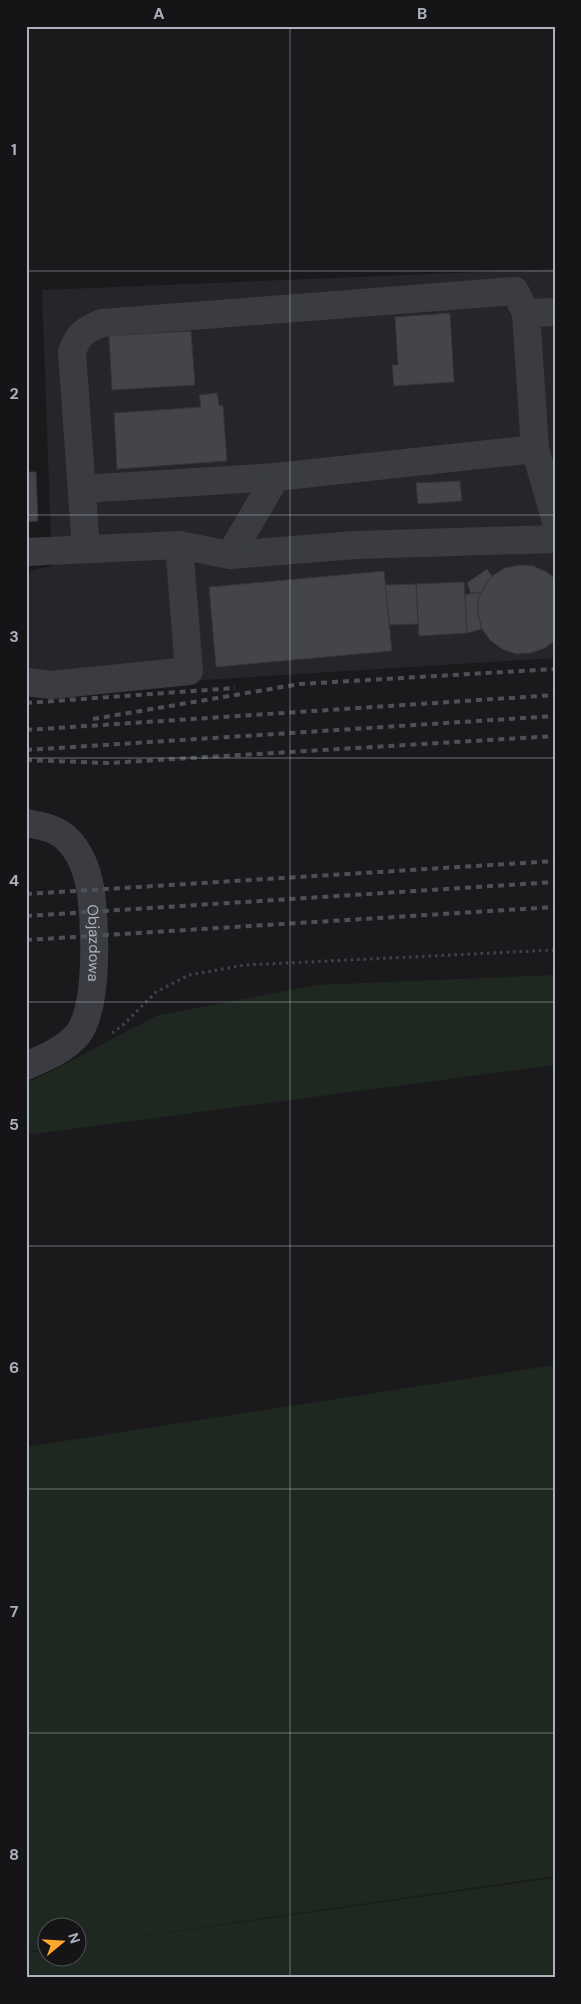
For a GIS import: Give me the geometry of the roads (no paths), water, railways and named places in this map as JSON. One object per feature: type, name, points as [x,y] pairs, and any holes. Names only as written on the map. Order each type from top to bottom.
[{"type":"street","points":[[86,549],[72,352],[77,338],[89,328],[102,323],[515,291],[526,313],[534,449],[555,518]]},
{"type":"street","points":[[526,313],[555,312]]},
{"type":"street","points":[[82,489],[276,477],[534,449]]},
{"type":"street","points":[[230,555],[276,477]]},
{"type":"street","points":[[26,552],[179,545],[230,555],[356,545],[555,539]]},
{"type":"street","points":[[26,682],[50,685],[189,671],[179,545]]},
{"type":"street","name":"Objazdowa","points":[[26,823],[56,831],[68,840],[79,854],[90,890],[93,989],[84,1022],[78,1034],[51,1055],[26,1066]]},
{"type":"railway","points":[[93,719],[300,684],[555,669]]},
{"type":"railway","points":[[26,703],[235,688]]},
{"type":"railway","points":[[26,730],[555,695]]},
{"type":"railway","points":[[26,750],[555,716]]},
{"type":"railway","points":[[26,760],[108,763],[555,736]]},
{"type":"railway","points":[[26,894],[555,861]]},
{"type":"railway","points":[[26,916],[555,882]]},
{"type":"railway","points":[[26,940],[555,907]]}]
